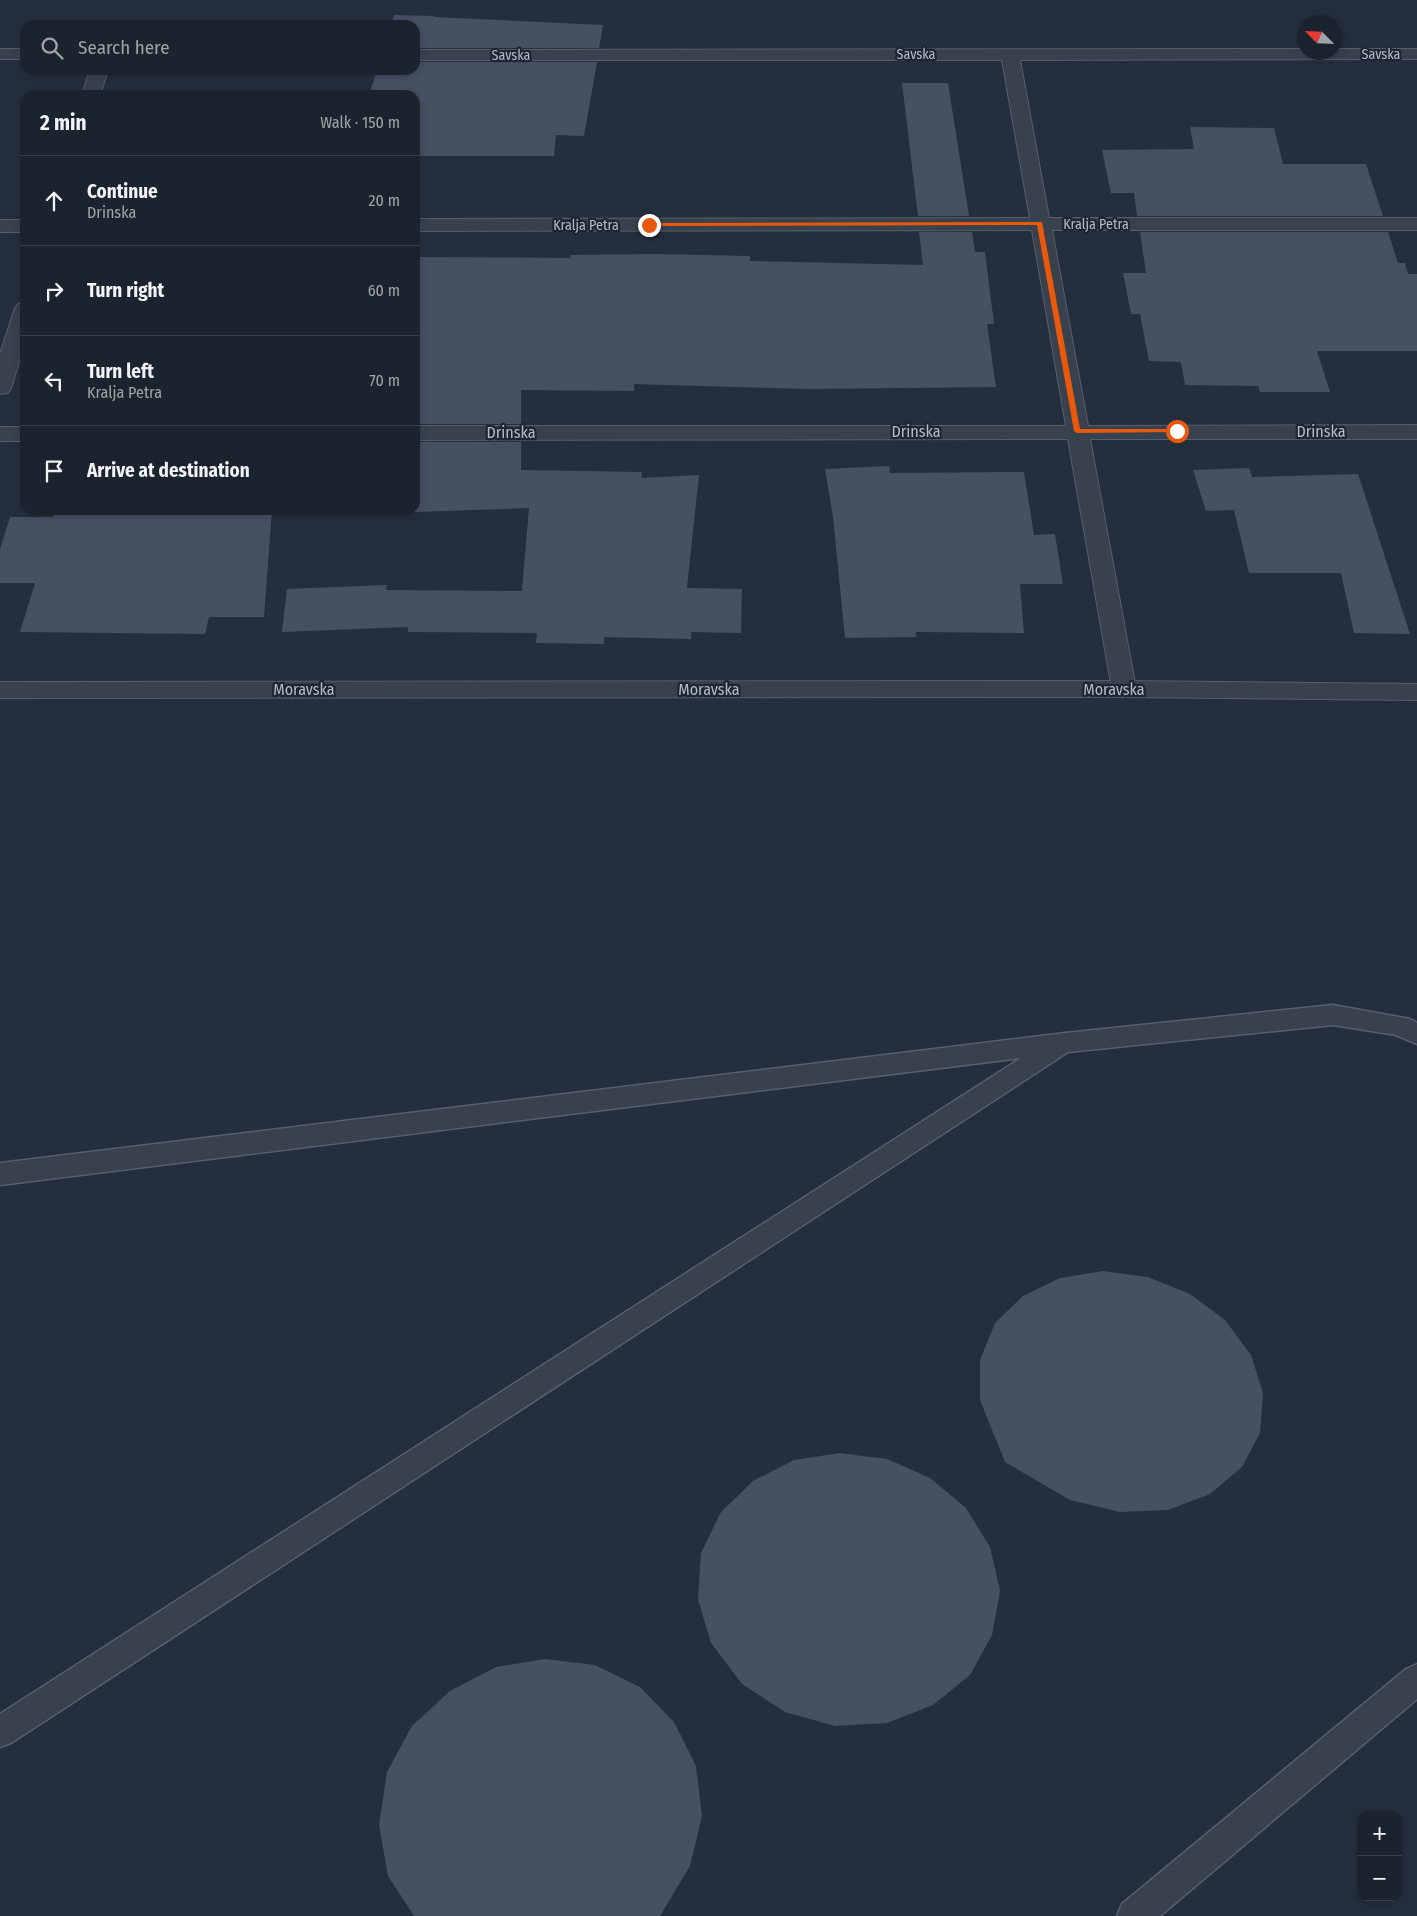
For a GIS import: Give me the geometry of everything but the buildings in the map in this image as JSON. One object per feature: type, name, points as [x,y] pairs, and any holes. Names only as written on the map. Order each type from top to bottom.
[{"type":"street","points":[[0,54],[20,54]]},
{"type":"street","points":[[1010,54],[1124,689]]},
{"type":"street","name":"Savska","points":[[420,55],[1417,54]]},
{"type":"street","points":[[93,90],[97,75]]},
{"type":"street","name":"Kralja Petra","points":[[420,225],[1417,224]]},
{"type":"street","points":[[0,226],[20,226]]},
{"type":"street","points":[[0,388],[20,324]]},
{"type":"street","name":"Drinska","points":[[420,433],[1417,432]]},
{"type":"street","points":[[0,434],[20,434]]},
{"type":"street","name":"Moravska","points":[[0,690],[1124,689],[1417,692]]},
{"type":"lane","points":[[0,1174],[1065,1043],[1333,1015],[1402,1026],[1417,1034]]},
{"type":"lane","points":[[0,1732],[1065,1043]]},
{"type":"lane","points":[[1134,1916],[1417,1679]]},
{"type":"route","points":[[649,225],[1040,224],[1077,431],[1177,431]]}]
